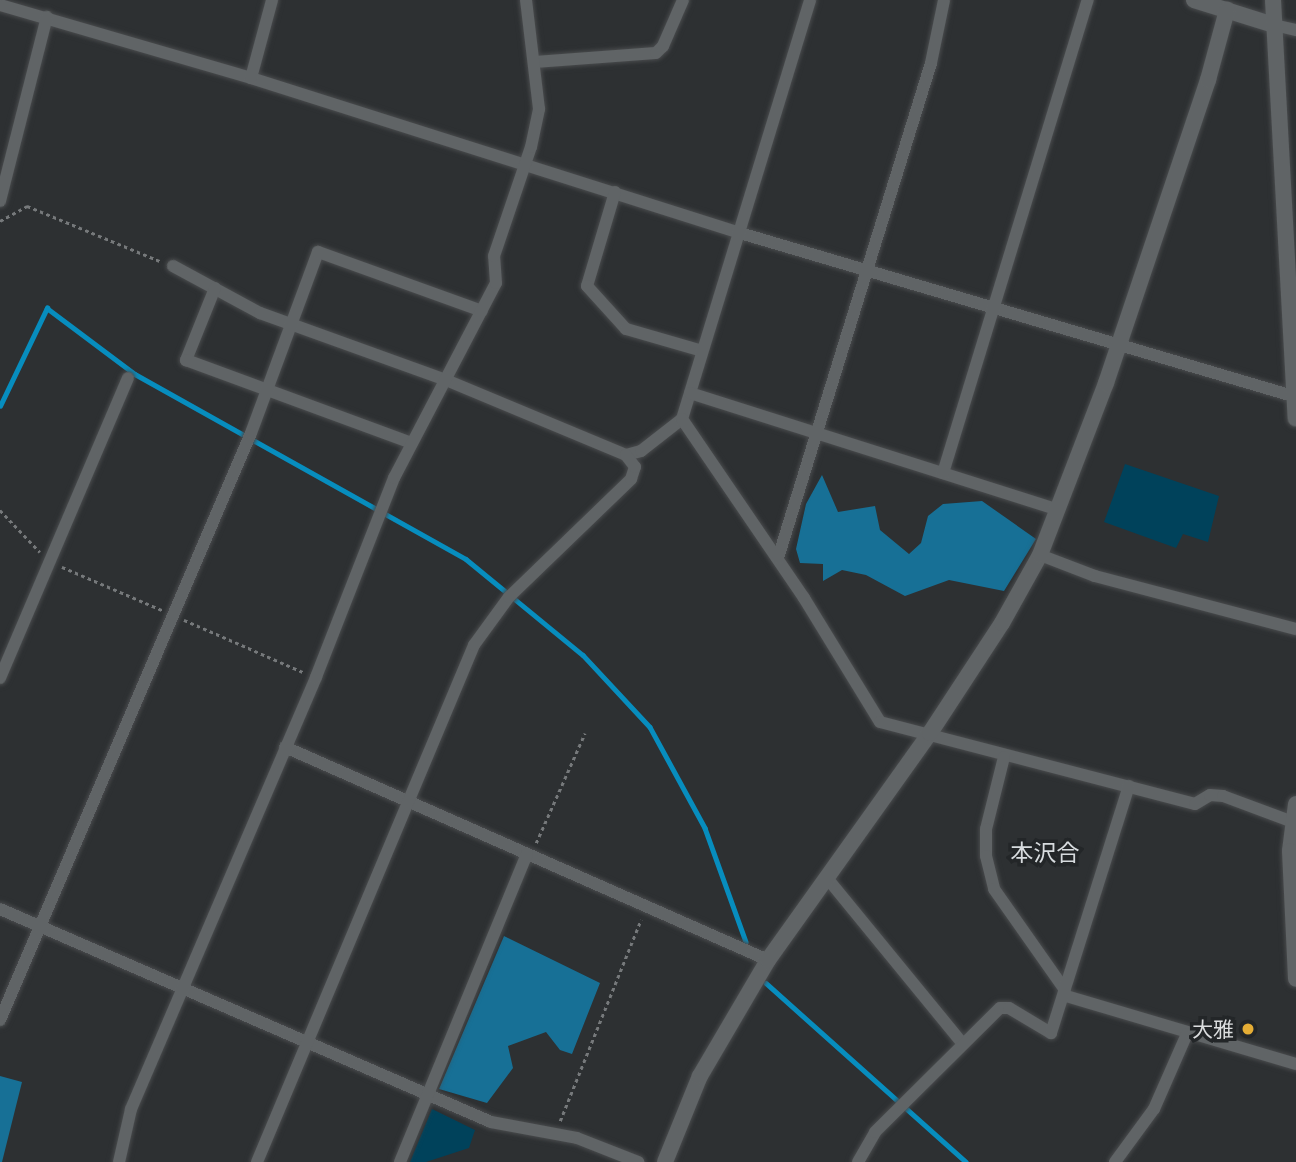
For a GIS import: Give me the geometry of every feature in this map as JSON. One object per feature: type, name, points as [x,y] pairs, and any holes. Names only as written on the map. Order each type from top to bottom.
[{"type":"street","points":[[251,78],[272,0]]},
{"type":"street","points":[[119,1162],[131,1109],[316,677],[411,443],[496,283],[494,256],[539,109],[526,0]]},
{"type":"street","points":[[535,62],[656,53],[663,46],[683,0]]},
{"type":"street","points":[[626,455],[641,451],[682,419],[810,0]]},
{"type":"street","points":[[778,558],[931,63],[944,0]]},
{"type":"street","points":[[943,473],[1088,0]]},
{"type":"street","points":[[1194,0],[1296,30]]},
{"type":"street","points":[[1273,0],[1296,418]]},
{"type":"street","points":[[0,5],[251,78],[524,162],[740,233],[1296,397]]},
{"type":"street","points":[[665,1162],[700,1076],[768,960],[930,733],[1002,623],[1040,555],[1059,510],[1118,345],[1208,80],[1227,10]]},
{"type":"street","points":[[0,201],[47,18]]},
{"type":"street","points":[[615,192],[587,286],[626,330],[702,351]]},
{"type":"street","points":[[0,1020],[250,435],[318,252],[482,311]]},
{"type":"street","points":[[173,266],[292,323],[446,380],[626,455],[635,467],[631,479],[513,594],[474,645],[257,1162]]},
{"type":"street","points":[[215,288],[186,360],[411,443]]},
{"type":"street","points":[[0,678],[128,378]]},
{"type":"street","points":[[690,393],[1059,510]]},
{"type":"street","points":[[682,419],[778,558],[880,722],[930,733],[1004,757],[1195,804],[1210,794],[1223,796],[1293,822]]},
{"type":"street","points":[[1040,555],[1095,576],[1296,629]]},
{"type":"street","points":[[285,747],[768,960]]},
{"type":"street","points":[[1004,757],[986,829],[986,856],[994,890],[1066,993],[1187,1034],[1296,1064]]},
{"type":"street","points":[[858,1162],[875,1132],[902,1109],[961,1042],[1000,1008],[1009,1008],[1051,1033],[1066,993],[1129,786]]},
{"type":"street","points":[[1296,804],[1293,822],[1296,979]]},
{"type":"street","points":[[400,1162],[527,854]]},
{"type":"street","points":[[827,878],[961,1042]]},
{"type":"street","points":[[0,909],[491,1122],[554,1133],[638,1162]]},
{"type":"street","points":[[1115,1162],[1154,1110],[1187,1034]]},
{"type":"path","points":[[0,221],[27,206],[173,266]]},
{"type":"path","points":[[0,510],[50,562],[316,677]]},
{"type":"path","points":[[527,854],[545,830],[585,733]]},
{"type":"path","points":[[554,1133],[645,906]]},
{"type":"shaded area","points":[[1125,464],[1219,496],[1208,542],[1183,534],[1176,548],[1104,522]]},
{"type":"shaded area","points":[[822,475],[838,512],[875,506],[880,530],[909,554],[921,543],[928,516],[943,504],[982,501],[1036,539],[1004,591],[949,580],[905,596],[866,575],[842,570],[823,581],[823,564],[800,563],[796,549],[806,504]]},
{"type":"shaded area","points":[[504,936],[600,983],[572,1054],[560,1050],[546,1032],[508,1046],[513,1068],[487,1103],[439,1089]]},
{"type":"shaded area","points":[[0,1076],[22,1082],[2,1162],[0,1162]]},
{"type":"shaded area","points":[[432,1109],[475,1130],[469,1148],[426,1162],[410,1162]]},
{"type":"waterway","points":[[0,406],[47,308],[135,374],[466,559],[583,655],[650,727],[705,828],[746,942]]},
{"type":"waterway","points":[[766,983],[966,1162]]},
{"type":"place","name":"大雅","points":[[1248,1029]]},
{"type":"district","name":"本沢合","points":[[1045,852]]}]
